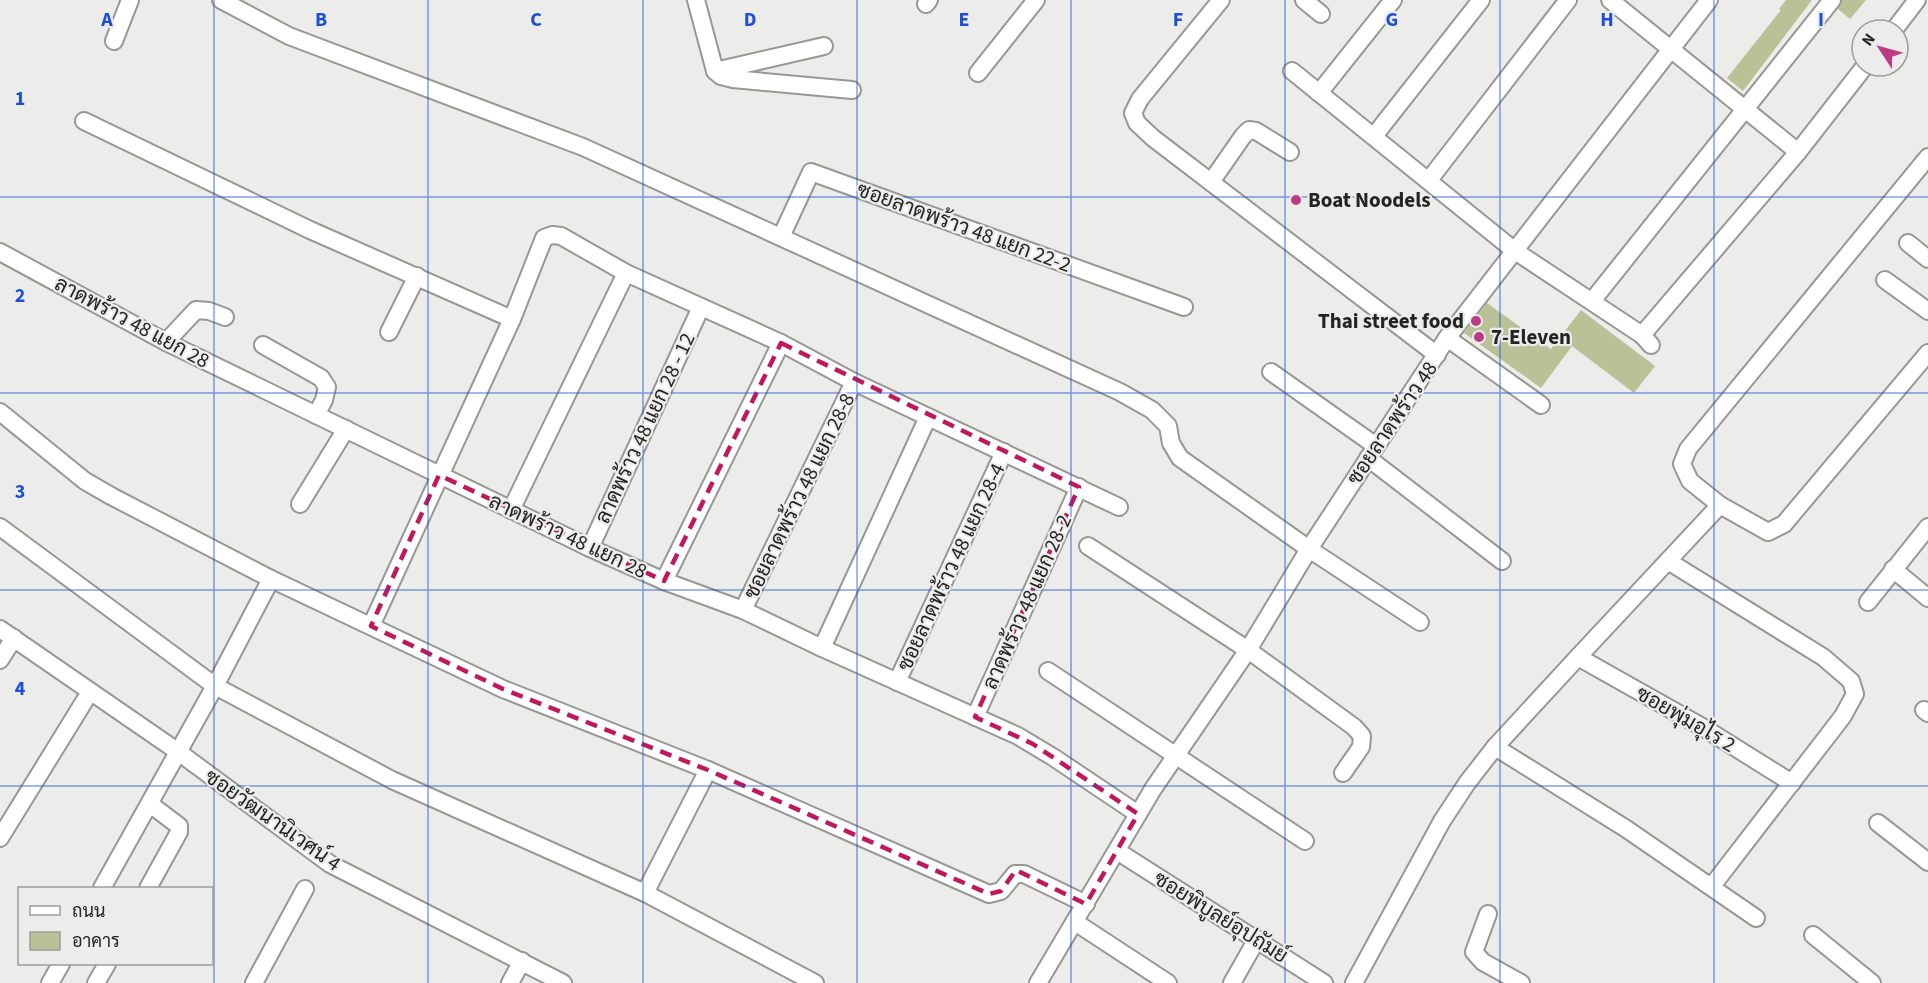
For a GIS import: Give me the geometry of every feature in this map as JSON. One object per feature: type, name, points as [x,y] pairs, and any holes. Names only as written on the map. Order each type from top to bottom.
[{"type":"street","points":[[114,41],[130,0]]},
{"type":"street","points":[[223,0],[289,36],[583,147],[1120,392],[1152,410],[1168,426],[1171,443],[1180,458],[1309,549],[1420,622]]},
{"type":"street","points":[[696,0],[715,70],[721,76],[852,90]]},
{"type":"street","points":[[978,73],[1036,0]]},
{"type":"street","name":"ซอยลาดพร้าว 48","points":[[1038,983],[1176,754],[1248,650],[1309,549],[1437,355],[1137,123],[1133,113],[1140,99],[1221,0]]},
{"type":"street","points":[[1304,0],[1321,14]]},
{"type":"street","points":[[1319,93],[1393,0]]},
{"type":"street","points":[[1374,136],[1481,0]]},
{"type":"street","points":[[1429,180],[1568,0]]},
{"type":"street","points":[[1610,0],[1798,152]]},
{"type":"street","points":[[1437,355],[1447,338],[1709,0]]},
{"type":"street","points":[[1592,301],[1832,0]]},
{"type":"street","points":[[1903,18],[1917,0]]},
{"type":"street","points":[[715,70],[824,46]]},
{"type":"street","points":[[1292,71],[1515,251],[1592,301],[1646,340],[1856,78]]},
{"type":"street","points":[[84,122],[310,230],[512,319]]},
{"type":"street","points":[[1211,182],[1249,130],[1256,131],[1290,152]]},
{"type":"street","points":[[1928,158],[1688,449],[1682,464],[1690,481],[1720,505],[1768,532],[1784,524],[1928,353]]},
{"type":"street","name":"ซอยลาดพร้าว 48 แยก 22-2","points":[[781,237],[812,172],[1184,306]]},
{"type":"street","points":[[371,626],[512,319],[544,238],[552,235],[561,236],[626,273],[781,343],[854,382],[1119,507]]},
{"type":"street","points":[[1908,243],[1928,258]]},
{"type":"street","name":"ลาดพร้าว 48 แยก 28","points":[[0,252],[166,342],[510,510],[664,581],[743,610],[1033,744],[1138,814]]},
{"type":"street","points":[[510,510],[626,273]]},
{"type":"street","points":[[389,332],[417,276]]},
{"type":"street","points":[[1885,280],[1928,311]]},
{"type":"street","name":"ลาดพร้าว 48 แยก 28 - 12","points":[[590,548],[701,307]]},
{"type":"street","points":[[166,342],[196,310],[209,311],[225,317]]},
{"type":"street","points":[[1447,338],[1541,405]]},
{"type":"street","points":[[664,581],[781,343]]},
{"type":"street","points":[[263,345],[321,378],[327,387],[324,400],[316,415]]},
{"type":"street","points":[[1271,372],[1372,452],[1502,561]]},
{"type":"street","name":"ซอยลาดพร้าว 48 แยก 28-8","points":[[743,610],[854,382]]},
{"type":"street","points":[[0,412],[85,481],[111,496],[271,579],[503,689],[708,770],[989,894],[1001,891],[1018,873],[1086,904]]},
{"type":"street","points":[[822,648],[928,417]]},
{"type":"street","points":[[300,504],[346,429]]},
{"type":"street","name":"ซอยลาดพร้าว 48 แยก 28-4","points":[[897,682],[1004,452]]},
{"type":"street","name":"ลาดพร้าว 48 แยก 28-2","points":[[975,717],[1079,487]]},
{"type":"street","points":[[1354,983],[1442,821],[1467,783],[1495,747],[1720,505]]},
{"type":"street","points":[[0,527],[215,686],[392,780],[645,893],[815,983]]},
{"type":"street","points":[[1868,602],[1928,527]]},
{"type":"street","points":[[1088,546],[1248,650],[1354,727],[1362,736],[1361,747],[1342,773]]},
{"type":"street","points":[[1668,561],[1822,657],[1851,681],[1855,694],[1843,716],[1712,886]]},
{"type":"street","points":[[1893,569],[1928,598]]},
{"type":"street","points":[[103,887],[215,686],[271,579]]},
{"type":"street","points":[[0,660],[7,634]]},
{"type":"street","name":"ซอยวัฒนานิเวศน์ 4","points":[[7,634],[177,751],[330,864],[563,983]]},
{"type":"street","name":"ซอยพุ่มอุไร 2","points":[[1578,657],[1704,728],[1792,783]]},
{"type":"street","points":[[1048,671],[1305,841]]},
{"type":"street","points":[[0,838],[90,692]]},
{"type":"street","points":[[1495,747],[1625,828],[1756,918]]},
{"type":"street","points":[[645,893],[708,770]]},
{"type":"street","points":[[149,887],[179,832],[179,826],[150,804]]},
{"type":"street","points":[[1878,823],[1928,862]]},
{"type":"street","name":"ซอยพิบูลย์อุปถัมย์","points":[[1117,851],[1324,983]]},
{"type":"street","points":[[254,983],[305,889]]},
{"type":"street","points":[[1488,914],[1474,951],[1483,962],[1521,983]]},
{"type":"street","points":[[1076,922],[1168,983]]},
{"type":"street","points":[[1814,935],[1872,983]]},
{"type":"street","points":[[1232,983],[1257,939]]},
{"type":"street","points":[[510,983],[522,961]]},
{"type":"street","points":[[50,983],[60,965]]},
{"type":"street","points":[[96,983],[106,965]]},
{"type":"highlighted area","points":[[781,343],[1079,487],[975,717],[1033,744],[1138,814],[1086,904],[1016,870],[1001,891],[989,894],[708,770],[503,689],[371,626],[439,475],[664,581]]},
{"type":"building","points":[[1786,0],[1812,0],[1743,91],[1727,78],[1781,10],[1779,9]]},
{"type":"building","points":[[1842,0],[1866,0],[1850,19],[1838,9]]},
{"type":"building","points":[[1487,303],[1551,349],[1581,310],[1655,366],[1634,393],[1572,346],[1541,388],[1464,333]]},
{"type":"place","name":"Boat Noodels","points":[[1296,200]]},
{"type":"place","name":"Thai street food","points":[[1476,321]]},
{"type":"place","name":"7-Eleven","points":[[1479,337]]}]
